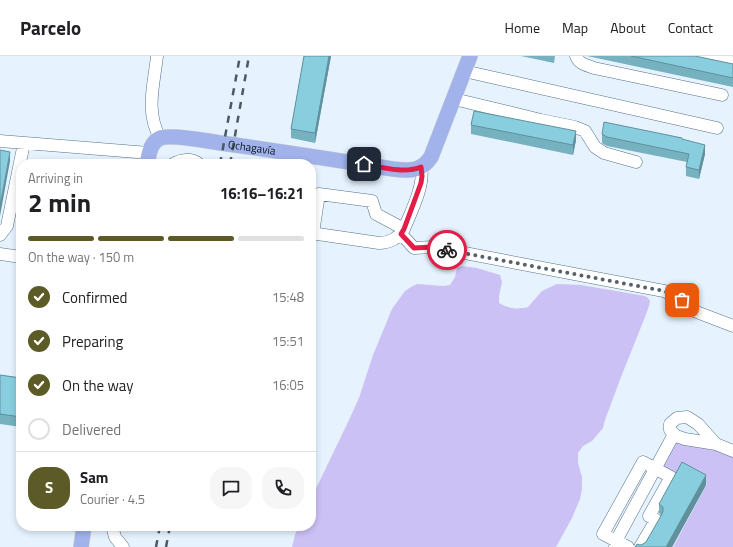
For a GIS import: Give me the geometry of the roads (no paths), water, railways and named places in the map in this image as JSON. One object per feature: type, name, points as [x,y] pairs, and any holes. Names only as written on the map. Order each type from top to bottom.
[{"type":"main road","points":[[421,167],[429,161],[431,157],[470,56]]},
{"type":"main road","name":"Ochagavía","points":[[160,138],[168,136],[210,141],[404,170],[421,167]]},
{"type":"main road","points":[[148,159],[152,146],[156,140],[160,138]]},
{"type":"main road","points":[[81,547],[83,531]]},
{"type":"street","points":[[157,56],[151,110],[154,126],[160,138]]},
{"type":"street","points":[[576,56],[581,63],[594,68],[722,95]]},
{"type":"street","points":[[703,56],[728,61]]},
{"type":"street","points":[[464,71],[717,128]]},
{"type":"street","points":[[454,99],[585,131],[595,147],[604,153],[636,162]]},
{"type":"street","points":[[0,141],[148,159]]},
{"type":"street","points":[[21,159],[24,143]]},
{"type":"street","points":[[316,234],[379,243],[391,241],[402,232],[421,183],[421,167]]},
{"type":"street","points":[[0,235],[7,226],[16,182]]},
{"type":"street","points":[[316,211],[319,194],[372,201],[376,214],[402,232],[414,248],[433,247],[664,291],[682,300],[694,311],[733,326]]},
{"type":"street","points":[[0,254],[16,256]]},
{"type":"street","points":[[716,444],[698,424],[687,417],[676,418],[670,424],[670,430],[676,436],[716,444],[733,451]]},
{"type":"street","points":[[655,468],[674,434]]},
{"type":"street","points":[[628,547],[616,544],[603,534],[643,462],[671,477],[649,516],[656,520],[640,547]]},
{"type":"street","points":[[113,531],[115,537],[123,547]]},
{"type":"railway","points":[[221,159],[240,56]]},
{"type":"railway","points":[[231,159],[249,56]]},
{"type":"railway","points":[[156,547],[159,531]]},
{"type":"railway","points":[[166,547],[169,531]]}]
